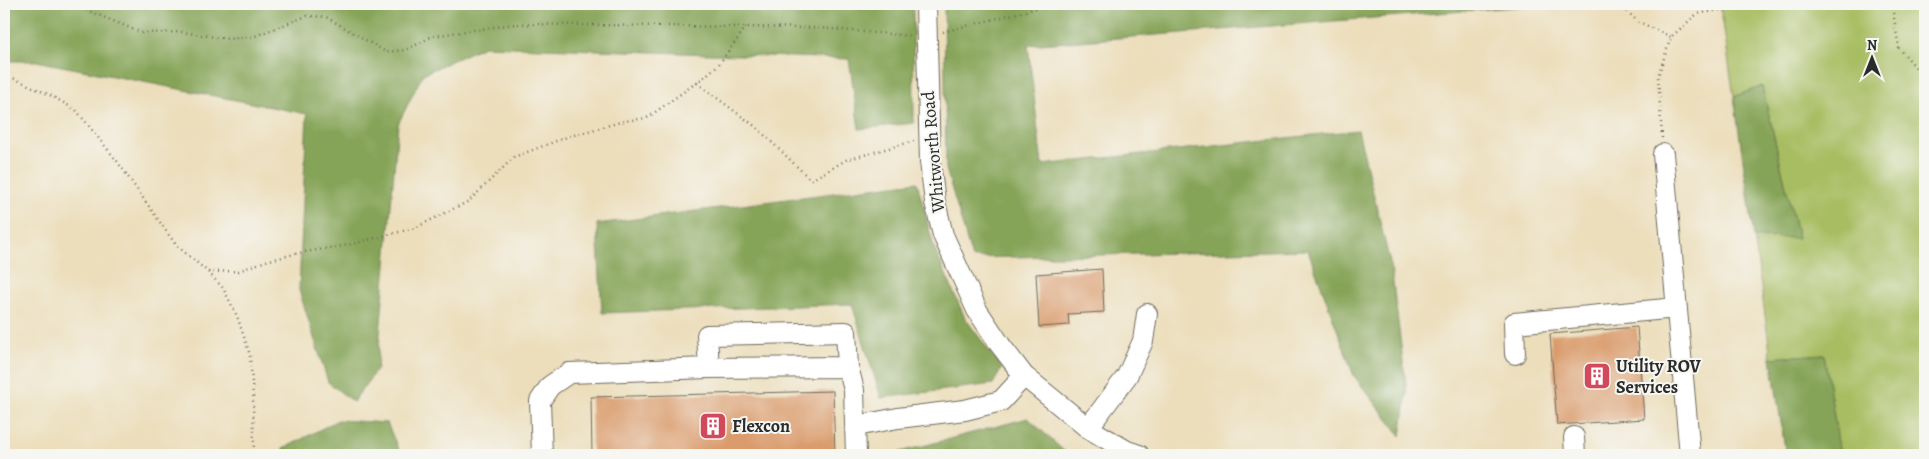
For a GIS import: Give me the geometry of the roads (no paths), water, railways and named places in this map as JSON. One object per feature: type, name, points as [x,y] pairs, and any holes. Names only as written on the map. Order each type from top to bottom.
[{"type":"street","name":"Whitworth Road","points":[[926,4],[929,127],[934,202],[943,235],[977,310],[1024,376],[1088,428],[1127,451],[1139,455]]},
{"type":"street","points":[[1662,154],[1690,455]]},
{"type":"street","points":[[1515,354],[1514,323],[1677,308]]},
{"type":"street","points":[[1088,428],[1127,376],[1143,341],[1147,314]]},
{"type":"street","points":[[709,368],[707,335],[846,332],[848,366],[854,390],[856,455]]},
{"type":"street","points":[[542,455],[540,401],[550,386],[569,373],[848,366]]},
{"type":"street","points":[[856,426],[898,418],[965,410],[1002,402],[1024,376]]},
{"type":"water","points":[[1919,4],[1925,4],[1925,51],[1914,33],[1916,10]]},
{"type":"place","name":"Utility ROV Services","points":[[1597,376]]},
{"type":"place","name":"Flexcon","points":[[713,426]]}]
